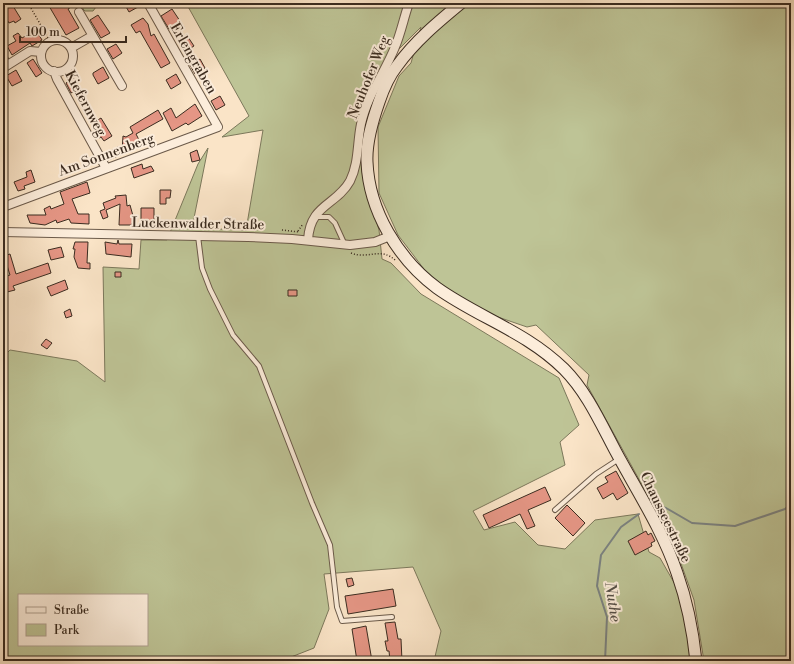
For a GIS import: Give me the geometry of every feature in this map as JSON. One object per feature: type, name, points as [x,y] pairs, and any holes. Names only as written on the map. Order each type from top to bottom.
[{"type":"main road","name":"Chausseestraße","points":[[461,3],[422,36],[396,67],[383,90],[374,114],[369,136],[367,162],[372,192],[382,222],[390,236],[411,264],[435,287],[460,303],[515,332],[539,348],[568,374],[598,418],[664,542],[677,573],[691,626],[696,661]]},
{"type":"street","name":"Erlengraben","points":[[148,3],[218,127]]},
{"type":"street","name":"Neuhofer Weg","points":[[308,240],[308,229],[313,219],[350,181],[355,167],[361,124],[377,83],[396,46],[409,3]]},
{"type":"street","points":[[79,12],[122,86]]},
{"type":"street","name":"Kiefernweg","points":[[71,48],[92,36]]},
{"type":"street","name":"Kiefernweg","points":[[41,52],[42,62],[47,68],[54,71],[61,71],[69,66],[73,54],[71,48],[60,40],[50,41]]},
{"type":"street","points":[[4,64],[30,51],[41,52],[45,45],[50,41]]},
{"type":"street","name":"Kiefernweg","points":[[54,71],[106,168]]},
{"type":"street","name":"Am Sonnenberg","points":[[3,207],[218,127]]},
{"type":"street","name":"Luckenwalder Straße","points":[[3,232],[308,240],[345,245],[375,242],[390,236]]},
{"type":"lane","points":[[313,219],[319,216],[329,217],[335,222],[345,245]]},
{"type":"lane","points":[[198,236],[202,268],[210,290],[233,335],[259,366],[312,503],[330,545],[337,607],[342,621],[392,617]]},
{"type":"lane","points":[[555,510],[596,474],[620,459]]},
{"type":"path","points":[[28,3],[50,41]]},
{"type":"path","points":[[298,231],[303,224]]},
{"type":"green space","points":[[82,3],[95,3],[96,7],[93,11],[85,11]]},
{"type":"green space","points":[[186,3],[791,3],[791,661],[704,661],[694,600],[673,541],[587,385],[589,375],[536,325],[527,327],[495,316],[447,290],[427,273],[398,235],[379,193],[378,127],[399,76],[411,63],[421,27],[363,85],[371,83],[372,94],[363,114],[368,192],[379,230],[382,259],[391,263],[421,294],[559,378],[579,425],[560,442],[565,465],[473,511],[484,530],[515,522],[538,545],[565,549],[595,520],[638,514],[649,552],[660,558],[680,593],[692,661],[434,661],[441,631],[413,567],[324,574],[329,609],[314,648],[286,659],[286,661],[3,661],[3,357],[10,350],[77,361],[105,382],[103,267],[139,269],[141,240],[167,240],[198,164],[208,148],[192,228],[246,230],[263,130],[222,137],[249,116]]},
{"type":"building","points":[[59,3],[61,6],[69,3],[71,7],[68,9],[79,28],[66,35],[49,6]]},
{"type":"building","points":[[124,3],[136,3],[138,7],[129,12]]},
{"type":"building","points":[[7,6],[13,6],[21,19],[15,23],[14,21],[9,23],[3,13]]},
{"type":"building","points":[[172,9],[184,27],[177,31],[174,26],[169,29],[161,16]]},
{"type":"building","points":[[98,15],[110,33],[101,38],[90,20]]},
{"type":"building","points":[[143,18],[148,24],[151,36],[154,34],[170,63],[161,68],[140,31],[136,33],[131,25]]},
{"type":"building","points":[[36,30],[42,40],[32,46],[30,43],[12,55],[7,46],[16,41],[13,36],[18,33],[22,38]]},
{"type":"building","points":[[188,37],[194,46],[184,52],[179,42]]},
{"type":"building","points":[[116,44],[122,53],[113,59],[107,49]]},
{"type":"building","points":[[33,59],[42,73],[36,77],[27,63]]},
{"type":"building","points":[[200,59],[205,68],[195,74],[190,65]]},
{"type":"building","points":[[103,67],[109,78],[98,84],[93,73]]},
{"type":"building","points":[[16,70],[22,81],[12,86],[6,76]]},
{"type":"building","points":[[176,74],[181,83],[171,89],[166,80]]},
{"type":"building","points":[[74,78],[80,88],[71,93],[66,83]]},
{"type":"building","points":[[220,96],[225,105],[216,110],[211,101]]},
{"type":"building","points":[[195,104],[202,116],[188,125],[186,123],[172,131],[163,113],[171,108],[176,118]]},
{"type":"building","points":[[158,110],[163,119],[136,134],[140,142],[122,152],[123,136],[126,137],[133,133],[130,127]]},
{"type":"building","points":[[101,118],[112,136],[104,141],[101,137],[99,138],[94,130],[99,127],[96,121]]},
{"type":"building","points":[[118,147],[123,154],[108,160],[105,154]]},
{"type":"building","points":[[197,150],[200,160],[192,162],[190,153]]},
{"type":"building","points":[[142,164],[143,169],[151,166],[154,171],[134,178],[131,168]]},
{"type":"building","points":[[31,170],[35,182],[24,186],[25,189],[18,191],[14,182],[27,177],[26,172]]},
{"type":"building","points":[[87,182],[90,193],[72,199],[78,214],[89,214],[89,224],[71,223],[69,219],[57,223],[56,220],[45,225],[30,223],[27,215],[46,215],[44,209],[50,206],[51,209],[64,204],[60,192]]},
{"type":"building","points":[[160,190],[171,190],[170,198],[166,198],[166,204],[160,204]]},
{"type":"building","points":[[126,195],[127,206],[130,205],[135,223],[132,223],[132,225],[119,225],[120,204],[106,210],[108,217],[103,219],[100,211],[105,209],[103,203],[116,198],[115,196]]},
{"type":"building","points":[[141,208],[154,208],[154,223],[141,223]]},
{"type":"building","points":[[118,240],[119,244],[132,244],[131,257],[106,254],[105,242],[117,244]]},
{"type":"building","points":[[75,242],[88,242],[87,263],[90,263],[90,269],[78,268],[74,257],[75,249],[73,249]]},
{"type":"building","points":[[61,247],[64,257],[51,260],[48,250]]},
{"type":"building","points":[[10,254],[16,274],[48,263],[51,273],[13,286],[15,290],[3,293],[3,277],[10,275],[4,256]]},
{"type":"building","points":[[115,272],[121,272],[121,277],[115,277]]},
{"type":"building","points":[[65,280],[68,289],[51,296],[47,287]]},
{"type":"building","points":[[288,290],[297,290],[297,296],[288,296]]},
{"type":"building","points":[[70,309],[72,316],[66,318],[64,312]]},
{"type":"building","points":[[46,339],[52,343],[47,349],[41,345]]},
{"type":"building","points":[[616,471],[628,493],[617,500],[613,493],[603,499],[597,488],[608,482],[605,477]]},
{"type":"building","points":[[545,487],[551,500],[528,510],[535,526],[527,529],[520,514],[489,528],[483,515]]},
{"type":"building","points":[[567,505],[585,523],[573,536],[555,518]]},
{"type":"building","points":[[646,531],[648,535],[651,533],[655,541],[651,543],[652,546],[635,555],[628,541]]},
{"type":"building","points":[[352,578],[354,585],[348,587],[346,579]]},
{"type":"building","points":[[393,589],[396,606],[348,614],[345,596]]},
{"type":"building","points":[[395,622],[398,639],[401,639],[402,661],[390,661],[389,651],[387,651],[385,641],[388,641],[385,623]]},
{"type":"building","points":[[366,626],[372,661],[357,661],[352,629]]},
{"type":"waterway","name":"Nuthe","points":[[654,505],[666,508],[692,523],[735,526],[785,509],[791,504]]},
{"type":"waterway","name":"Nuthe","points":[[605,661],[607,617],[597,586],[601,555],[621,527],[639,514]]}]
